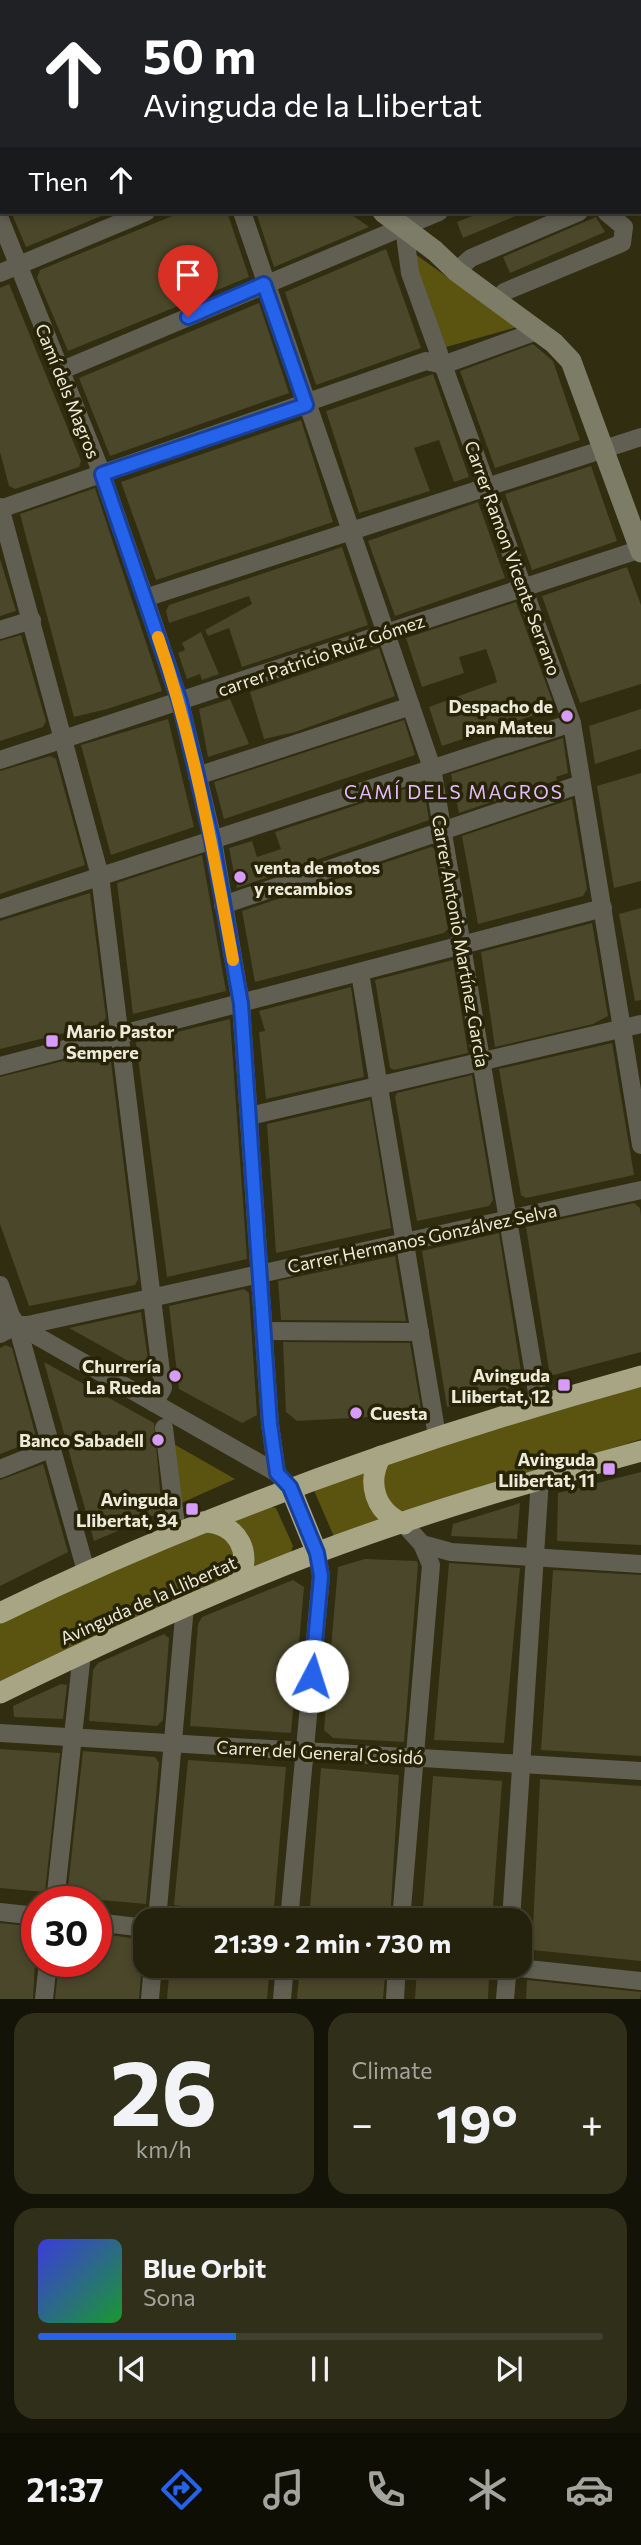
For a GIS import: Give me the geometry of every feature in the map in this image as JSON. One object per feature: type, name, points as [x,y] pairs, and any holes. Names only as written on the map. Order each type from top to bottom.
[{"type":"highway","points":[[0,1613],[86,1571],[201,1522],[284,1480],[381,1457],[437,1436],[539,1404],[641,1376]]},
{"type":"highway","name":"Avinguda de la Llibertat","points":[[0,1693],[185,1606],[317,1553],[540,1479],[641,1451]]},
{"type":"highway","points":[[381,1457],[373,1475],[375,1495],[389,1516],[404,1524]]},
{"type":"highway","points":[[284,1480],[317,1553]]},
{"type":"highway","points":[[201,1522],[228,1528],[240,1542],[245,1560],[235,1585]]},
{"type":"street","points":[[0,272],[141,214]]},
{"type":"street","name":"Carrer Antonio Martínez García","points":[[243,214],[264,284],[432,768],[539,1404]]},
{"type":"street","points":[[386,214],[435,251],[504,292],[562,334],[575,357],[609,448],[641,550]]},
{"type":"street","points":[[60,371],[434,214]]},
{"type":"street","points":[[459,267],[575,214]]},
{"type":"street","points":[[504,292],[618,245],[625,235],[624,227],[608,214]]},
{"type":"street","name":"Camí dels Magros","points":[[0,219],[102,474],[145,598],[180,702],[212,840],[241,1004],[264,1331],[284,1480]]},
{"type":"street","name":"Carrer Ramon Vicente Serrano","points":[[404,227],[410,273],[572,723],[641,1144]]},
{"type":"street","points":[[459,267],[537,331],[575,357]]},
{"type":"street","points":[[154,1403],[163,1388],[100,876],[0,508],[306,405],[426,361],[443,365],[537,331]]},
{"type":"street","points":[[145,598],[641,437]]},
{"type":"street","points":[[609,448],[641,518]]},
{"type":"street","name":"carrer Patricio Ruiz Gómez","points":[[0,760],[641,550]]},
{"type":"street","points":[[0,630],[32,621]]},
{"type":"street","points":[[197,776],[411,706]]},
{"type":"street","points":[[0,909],[572,723]]},
{"type":"street","points":[[223,905],[581,784]]},
{"type":"street","points":[[0,1066],[603,908]]},
{"type":"street","points":[[360,973],[437,1436]]},
{"type":"street","points":[[250,1115],[641,1024]]},
{"type":"street","name":"Carrer Hermanos Gonzálvez Selva","points":[[0,1334],[17,1325],[28,1325],[641,1190]]},
{"type":"street","points":[[0,1285],[17,1325],[86,1571]]},
{"type":"street","points":[[0,1315],[284,1480]]},
{"type":"street","points":[[264,1331],[420,1332]]},
{"type":"street","points":[[164,1428],[177,1533]]},
{"type":"street","points":[[0,1469],[50,1449]]},
{"type":"street","points":[[512,1908],[540,1479]]},
{"type":"street","points":[[402,1908],[431,1565],[422,1544],[404,1524]]},
{"type":"street","points":[[422,1544],[451,1552],[641,1563]]},
{"type":"street","points":[[290,1908],[321,1576],[317,1553]]},
{"type":"street","points":[[158,1908],[185,1606]]},
{"type":"street","points":[[57,1886],[82,1653]]},
{"type":"street","name":"Carrer del General Cosidó","points":[[0,1733],[641,1771]]},
{"type":"street","points":[[0,1912],[21,1914]]},
{"type":"street","points":[[112,1924],[133,1927]]},
{"type":"street","points":[[532,1969],[641,1981]]},
{"type":"street","points":[[44,1999],[46,1977]]},
{"type":"street","points":[[150,1999],[152,1978]]},
{"type":"street","points":[[282,1999],[284,1978]]},
{"type":"street","points":[[395,1999],[396,1978]]},
{"type":"street","points":[[504,1978],[505,1999]]},
{"type":"shaded area","points":[[415,254],[517,327],[446,347],[417,273]]},
{"type":"shaded area","points":[[641,1386],[641,1439],[411,1512],[391,1509],[379,1481],[388,1461]]},
{"type":"shaded area","points":[[172,1443],[235,1479],[179,1504]]},
{"type":"shaded area","points":[[368,1468],[385,1519],[335,1539],[313,1488]]},
{"type":"shaded area","points":[[267,1506],[276,1508],[293,1546],[290,1554],[252,1569],[229,1520]]},
{"type":"shaded area","points":[[202,1528],[218,1529],[239,1550],[228,1581],[0,1686],[0,1621]]},
{"type":"building","points":[[12,214],[106,214],[26,247]]},
{"type":"building","points":[[177,214],[228,214],[249,277],[68,351],[37,278],[40,270]]},
{"type":"building","points":[[257,214],[351,214],[369,227],[274,267]]},
{"type":"building","points":[[477,214],[520,214],[463,238],[457,222]]},
{"type":"building","points":[[596,217],[605,232],[510,273],[503,257]]},
{"type":"building","points":[[386,249],[421,348],[316,385],[285,292]]},
{"type":"building","points":[[9,284],[81,461],[79,467],[15,489],[9,486],[0,452],[0,288]]},
{"type":"building","points":[[259,303],[289,393],[110,456],[79,378]]},
{"type":"building","points":[[533,344],[553,361],[580,440],[495,468],[460,371]]},
{"type":"building","points":[[433,374],[469,477],[454,482],[439,440],[414,448],[430,491],[359,513],[326,411]]},
{"type":"building","points":[[301,420],[333,522],[156,580],[121,482]]},
{"type":"building","points":[[591,466],[617,541],[532,570],[505,494]]},
{"type":"building","points":[[95,488],[162,691],[74,717],[20,514]]},
{"type":"building","points":[[478,502],[505,578],[395,616],[368,541]]},
{"type":"building","points":[[342,547],[368,625],[242,667],[229,628],[208,636],[205,630],[252,604],[249,596],[169,623],[166,611],[169,605]]},
{"type":"building","points":[[0,559],[16,611],[0,616]]},
{"type":"building","points":[[627,567],[641,605],[641,684],[580,703],[542,596]]},
{"type":"building","points":[[516,602],[555,708],[442,746],[429,707],[497,682],[493,669],[486,649],[459,657],[464,673],[422,687],[406,638]]},
{"type":"building","points":[[201,632],[219,674],[202,680],[200,674],[187,679],[178,653],[185,650],[182,643]]},
{"type":"building","points":[[21,635],[46,721],[43,727],[0,741],[0,641]]},
{"type":"building","points":[[379,648],[395,696],[295,732],[264,739],[250,692]]},
{"type":"building","points":[[230,699],[249,744],[208,757],[199,709]]},
{"type":"building","points":[[641,709],[641,749],[595,764],[589,726]]},
{"type":"building","points":[[168,719],[194,827],[111,855],[81,745]]},
{"type":"building","points":[[404,720],[415,755],[224,819],[214,782]]},
{"type":"building","points":[[563,738],[568,773],[556,777],[557,780],[459,813],[451,774]]},
{"type":"building","points":[[50,756],[56,759],[85,865],[0,894],[0,771]]},
{"type":"building","points":[[641,773],[641,881],[614,888],[597,786]]},
{"type":"building","points":[[423,783],[429,820],[237,888],[229,848],[252,841],[257,857],[281,849],[275,832]]},
{"type":"building","points":[[572,799],[587,889],[583,896],[478,924],[462,836]]},
{"type":"building","points":[[434,848],[448,929],[444,933],[255,982],[242,911]]},
{"type":"building","points":[[202,855],[226,991],[133,1014],[117,883]]},
{"type":"building","points":[[90,893],[106,1018],[101,1024],[0,1049],[0,921]]},
{"type":"building","points":[[641,908],[641,1000],[635,1001],[619,914]]},
{"type":"building","points":[[592,923],[608,1016],[593,1024],[495,1047],[481,952]]},
{"type":"building","points":[[453,960],[468,1053],[394,1070],[390,1068],[375,980]]},
{"type":"building","points":[[351,987],[364,1077],[266,1099],[259,1032],[265,1031],[259,1011]]},
{"type":"building","points":[[230,1019],[247,1259],[167,1277],[136,1042]]},
{"type":"building","points":[[612,1043],[634,1175],[526,1198],[521,1195],[499,1069]]},
{"type":"building","points":[[103,1051],[110,1054],[138,1279],[135,1285],[29,1306],[0,1224],[0,1077]]},
{"type":"building","points":[[472,1075],[493,1200],[489,1206],[417,1221],[395,1097],[397,1093]]},
{"type":"building","points":[[370,1100],[391,1228],[276,1253],[267,1124]]},
{"type":"building","points":[[634,1203],[640,1208],[641,1216],[641,1352],[550,1376],[526,1227]]},
{"type":"building","points":[[499,1233],[523,1384],[447,1407],[422,1251]]},
{"type":"building","points":[[395,1256],[406,1321],[281,1320],[278,1281]]},
{"type":"building","points":[[244,1289],[249,1293],[257,1415],[242,1423],[179,1389],[169,1306]]},
{"type":"building","points":[[141,1312],[150,1373],[69,1328]]},
{"type":"building","points":[[283,1342],[410,1343],[422,1414],[297,1421],[286,1412]]},
{"type":"building","points":[[6,1345],[12,1348],[37,1440],[0,1454],[0,1348]]},
{"type":"building","points":[[44,1362],[154,1423],[162,1512],[94,1541]]},
{"type":"building","points":[[43,1464],[68,1552],[0,1586],[0,1480]]},
{"type":"building","points":[[641,1472],[641,1545],[557,1541],[558,1493]]},
{"type":"building","points":[[520,1503],[517,1539],[451,1536],[453,1524]]},
{"type":"building","points":[[365,1559],[417,1561],[418,1565],[404,1742],[333,1738],[324,1730],[338,1567]]},
{"type":"building","points":[[449,1563],[520,1568],[504,1743],[434,1740]]},
{"type":"building","points":[[553,1570],[641,1575],[641,1756],[541,1750]]},
{"type":"building","points":[[293,1580],[304,1587],[291,1733],[190,1726],[198,1624],[202,1617]]},
{"type":"building","points":[[164,1634],[169,1638],[163,1720],[157,1726],[89,1721],[93,1670],[98,1663]]},
{"type":"building","points":[[61,1684],[67,1685],[63,1719],[14,1717],[13,1706]]},
{"type":"building","points":[[0,1749],[60,1753],[46,1886],[21,1886],[21,1890],[0,1888]]},
{"type":"building","points":[[83,1751],[155,1757],[159,1763],[146,1904],[112,1901],[112,1886],[68,1886]]},
{"type":"building","points":[[188,1760],[286,1767],[274,1908],[195,1908],[174,1905]]},
{"type":"building","points":[[321,1768],[399,1775],[391,1908],[310,1908]]},
{"type":"building","points":[[433,1776],[502,1781],[493,1908],[423,1908]]},
{"type":"building","points":[[540,1779],[641,1786],[641,1961],[532,1950]]},
{"type":"building","points":[[0,1923],[21,1925],[21,1977],[34,1977],[33,1999],[0,1999]]},
{"type":"building","points":[[112,1935],[133,1938],[133,1978],[141,1978],[139,1999],[55,1999],[57,1977],[112,1977]]},
{"type":"building","points":[[169,1978],[269,1978],[267,1999],[167,1999]]},
{"type":"building","points":[[299,1978],[385,1978],[383,1999],[297,1999]]},
{"type":"building","points":[[416,1978],[489,1978],[488,1999],[415,1999]]},
{"type":"building","points":[[527,1980],[641,1992],[640,1999],[526,1999]]},
{"type":"slow traffic","points":[[158,637],[180,702],[208,818],[233,960]]},
{"type":"place","name":"Despacho de pan Mateu","points":[[567,716]]},
{"type":"place","name":"venta de motos y recambios","points":[[240,877]]},
{"type":"place","name":"Mario Pastor Sempere","points":[[52,1041]]},
{"type":"place","name":"Churrería La Rueda","points":[[175,1376]]},
{"type":"place","name":"Avinguda Llibertat, 12","points":[[564,1385]]},
{"type":"place","name":"Cuesta","points":[[356,1413]]},
{"type":"place","name":"Banco Sabadell","points":[[158,1440]]},
{"type":"place","name":"Avinguda Llibertat, 11","points":[[609,1469]]},
{"type":"place","name":"Avinguda Llibertat, 34","points":[[192,1509]]},
{"type":"district","name":"CAMÍ DELS MAGROS","points":[[454,791]]},
{"type":"route","points":[[188,317],[264,284],[306,405],[102,474],[180,702],[212,840],[241,1004],[270,1424],[277,1473],[290,1487],[317,1553],[321,1576],[312,1676]]}]
